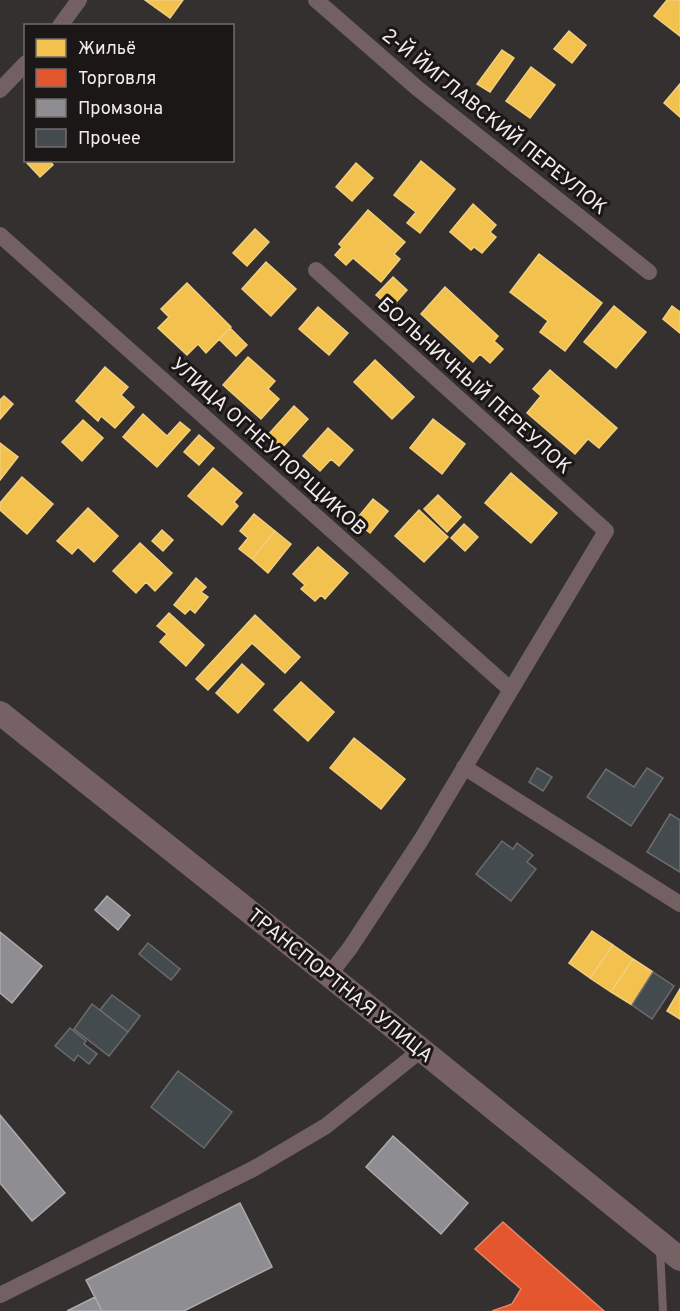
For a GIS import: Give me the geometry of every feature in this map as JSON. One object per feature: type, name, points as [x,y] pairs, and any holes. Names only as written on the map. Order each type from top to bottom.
[{"type":"main road","name":"ТРАНСПОРТНАЯ УЛИЦА","points":[[0,713],[680,1259]]},
{"type":"street","points":[[61,24],[79,0]]},
{"type":"street","name":"2-Й ЙИГЛАВСКИЙ ПЕРЕУЛОК","points":[[316,0],[417,88],[649,272]]},
{"type":"street","points":[[0,90],[24,65]]},
{"type":"street","name":"УЛИЦА ОГНЕУПОРЩИКОВ","points":[[0,235],[510,689]]},
{"type":"street","name":"БОЛЬНИЧНЫЙ ПЕРЕУЛОК","points":[[316,270],[606,531],[510,689]]},
{"type":"street","points":[[329,975],[350,948],[421,840],[510,689]]},
{"type":"street","points":[[464,767],[680,904]]},
{"type":"street","points":[[0,1295],[264,1163],[326,1126],[422,1050]]},
{"type":"lane","points":[[660,1243],[663,1311]]},
{"type":"building: Жильё","points":[[145,0],[183,0],[170,18]]},
{"type":"building: Жильё","points":[[667,0],[680,0],[680,36],[654,16]]},
{"type":"building: Жильё","points":[[569,31],[586,45],[572,63],[554,49]]},
{"type":"building: Жильё","points":[[502,50],[514,58],[490,92],[477,84]]},
{"type":"building: Жильё","points":[[531,67],[555,85],[530,118],[506,101]]},
{"type":"building: Жильё","points":[[680,84],[680,117],[664,103]]},
{"type":"building: Жильё","points":[[421,161],[455,189],[420,233],[407,223],[416,212],[394,195]]},
{"type":"building: Жильё","points":[[51,162],[53,165],[40,177],[27,163]]},
{"type":"building: Жильё","points":[[356,163],[373,178],[352,201],[336,187]]},
{"type":"building: Жильё","points":[[473,204],[496,225],[490,232],[496,237],[482,253],[474,247],[471,250],[450,232]]},
{"type":"building: Жильё","points":[[368,210],[405,242],[394,254],[400,259],[381,282],[353,258],[346,265],[335,255],[342,247],[339,244]]},
{"type":"building: Жильё","points":[[255,229],[269,242],[247,266],[233,253]]},
{"type":"building: Жильё","points":[[539,254],[602,303],[565,351],[540,332],[548,321],[510,292]]},
{"type":"building: Жильё","points":[[266,262],[296,289],[271,316],[242,289]]},
{"type":"building: Жильё","points":[[393,277],[407,290],[391,308],[376,295]]},
{"type":"building: Жильё","points":[[187,283],[231,327],[206,353],[198,344],[187,355],[158,328],[169,317],[161,309]]},
{"type":"building: Жильё","points":[[445,287],[498,336],[494,341],[503,349],[490,363],[480,354],[473,362],[421,314]]},
{"type":"building: Жильё","points":[[614,306],[646,332],[616,368],[584,342]]},
{"type":"building: Жильё","points":[[672,306],[680,312],[680,333],[663,319]]},
{"type":"building: Жильё","points":[[318,307],[348,333],[329,355],[299,329]]},
{"type":"building: Жильё","points":[[230,328],[247,345],[236,356],[219,339]]},
{"type":"building: Жильё","points":[[248,357],[275,381],[268,389],[279,399],[261,419],[223,385]]},
{"type":"building: Жильё","points":[[375,360],[414,397],[392,419],[354,382]]},
{"type":"building: Жильё","points":[[105,367],[128,387],[121,395],[134,407],[115,428],[101,416],[98,421],[76,401]]},
{"type":"building: Жильё","points":[[550,370],[617,428],[599,448],[588,439],[575,454],[527,413],[541,396],[533,389]]},
{"type":"building: Жильё","points":[[4,396],[13,404],[0,419],[0,400]]},
{"type":"building: Жильё","points":[[294,406],[308,419],[281,449],[267,436]]},
{"type":"building: Жильё","points":[[143,414],[167,436],[180,422],[190,430],[157,467],[123,437]]},
{"type":"building: Жильё","points":[[433,419],[465,444],[442,474],[410,448]]},
{"type":"building: Жильё","points":[[83,420],[103,438],[82,461],[62,442]]},
{"type":"building: Жильё","points":[[328,428],[353,450],[339,466],[331,459],[320,471],[303,456]]},
{"type":"building: Жильё","points":[[199,435],[214,448],[199,465],[184,452]]},
{"type":"building: Жильё","points":[[0,443],[18,457],[0,480]]},
{"type":"building: Жильё","points":[[213,468],[242,493],[234,502],[238,506],[222,525],[188,496]]},
{"type":"building: Жильё","points":[[511,473],[557,513],[531,543],[485,503]]},
{"type":"building: Жильё","points":[[22,477],[53,504],[27,534],[0,510],[0,503]]},
{"type":"building: Жильё","points":[[438,495],[461,517],[447,532],[424,509]]},
{"type":"building: Жильё","points":[[373,499],[388,511],[370,533],[355,521]]},
{"type":"building: Жильё","points":[[88,508],[118,536],[94,562],[78,547],[72,554],[57,541]]},
{"type":"building: Жильё","points":[[419,510],[448,537],[424,562],[395,536]]},
{"type":"building: Жильё","points":[[254,514],[275,531],[252,559],[239,549],[248,538],[240,531]]},
{"type":"building: Жильё","points":[[464,524],[478,537],[465,551],[451,538]]},
{"type":"building: Жильё","points":[[162,530],[173,540],[163,551],[152,541]]},
{"type":"building: Жильё","points":[[275,531],[291,544],[268,573],[252,559]]},
{"type":"building: Жильё","points":[[140,543],[172,573],[155,591],[146,582],[136,593],[113,571]]},
{"type":"building: Жильё","points":[[318,547],[348,573],[325,599],[321,595],[315,601],[301,589],[305,585],[293,574]]},
{"type":"building: Жильё","points":[[196,578],[206,587],[201,592],[208,597],[195,613],[190,609],[185,614],[174,605]]},
{"type":"building: Жильё","points":[[169,613],[204,645],[186,666],[160,642],[167,634],[157,626]]},
{"type":"building: Жильё","points":[[255,615],[300,657],[285,673],[252,643],[208,690],[196,679]]},
{"type":"building: Жильё","points":[[242,664],[264,684],[238,713],[216,693]]},
{"type":"building: Жильё","points":[[301,682],[334,712],[308,741],[274,710]]},
{"type":"building: Жильё","points":[[354,738],[405,779],[381,809],[330,768]]},
{"type":"building: Жильё","points":[[592,931],[613,945],[590,978],[569,963]]},
{"type":"building: Жильё","points":[[613,945],[633,959],[611,992],[590,978]]},
{"type":"building: Жильё","points":[[633,959],[653,972],[632,1005],[611,992]]},
{"type":"building: Жильё","points":[[680,989],[680,1019],[667,1011]]},
{"type":"building: Торговля","points":[[503,1222],[604,1311],[492,1311],[512,1304],[521,1289],[475,1249]]},
{"type":"building: Промзона","points":[[107,896],[130,915],[118,930],[95,910]]},
{"type":"building: Промзона","points":[[0,932],[42,966],[12,1003],[0,993]]},
{"type":"building: Промзона","points":[[0,1115],[65,1193],[32,1221],[0,1183]]},
{"type":"building: Промзона","points":[[393,1136],[468,1203],[441,1234],[366,1167]]},
{"type":"building: Промзона","points":[[240,1203],[272,1267],[184,1311],[102,1311],[86,1280]]},
{"type":"building: Промзона","points":[[95,1297],[102,1311],[67,1311]]},
{"type":"building: Прочее","points":[[537,768],[552,777],[543,791],[529,782]]},
{"type":"building: Прочее","points":[[647,768],[663,778],[631,826],[587,797],[606,769],[634,787]]},
{"type":"building: Прочее","points":[[670,814],[680,820],[680,872],[647,852]]},
{"type":"building: Прочее","points":[[502,841],[513,849],[517,843],[533,855],[527,862],[536,869],[511,901],[476,874]]},
{"type":"building: Прочее","points":[[148,943],[180,969],[171,980],[139,954]]},
{"type":"building: Прочее","points":[[653,972],[674,986],[652,1019],[632,1005]]},
{"type":"building: Прочее","points":[[112,995],[140,1016],[128,1032],[100,1010]]},
{"type":"building: Прочее","points":[[92,1004],[128,1032],[109,1056],[74,1029]]},
{"type":"building: Прочее","points":[[70,1028],[86,1041],[84,1044],[97,1054],[89,1064],[78,1055],[74,1061],[55,1046]]},
{"type":"building: Прочее","points":[[178,1071],[232,1112],[204,1148],[151,1107]]}]
